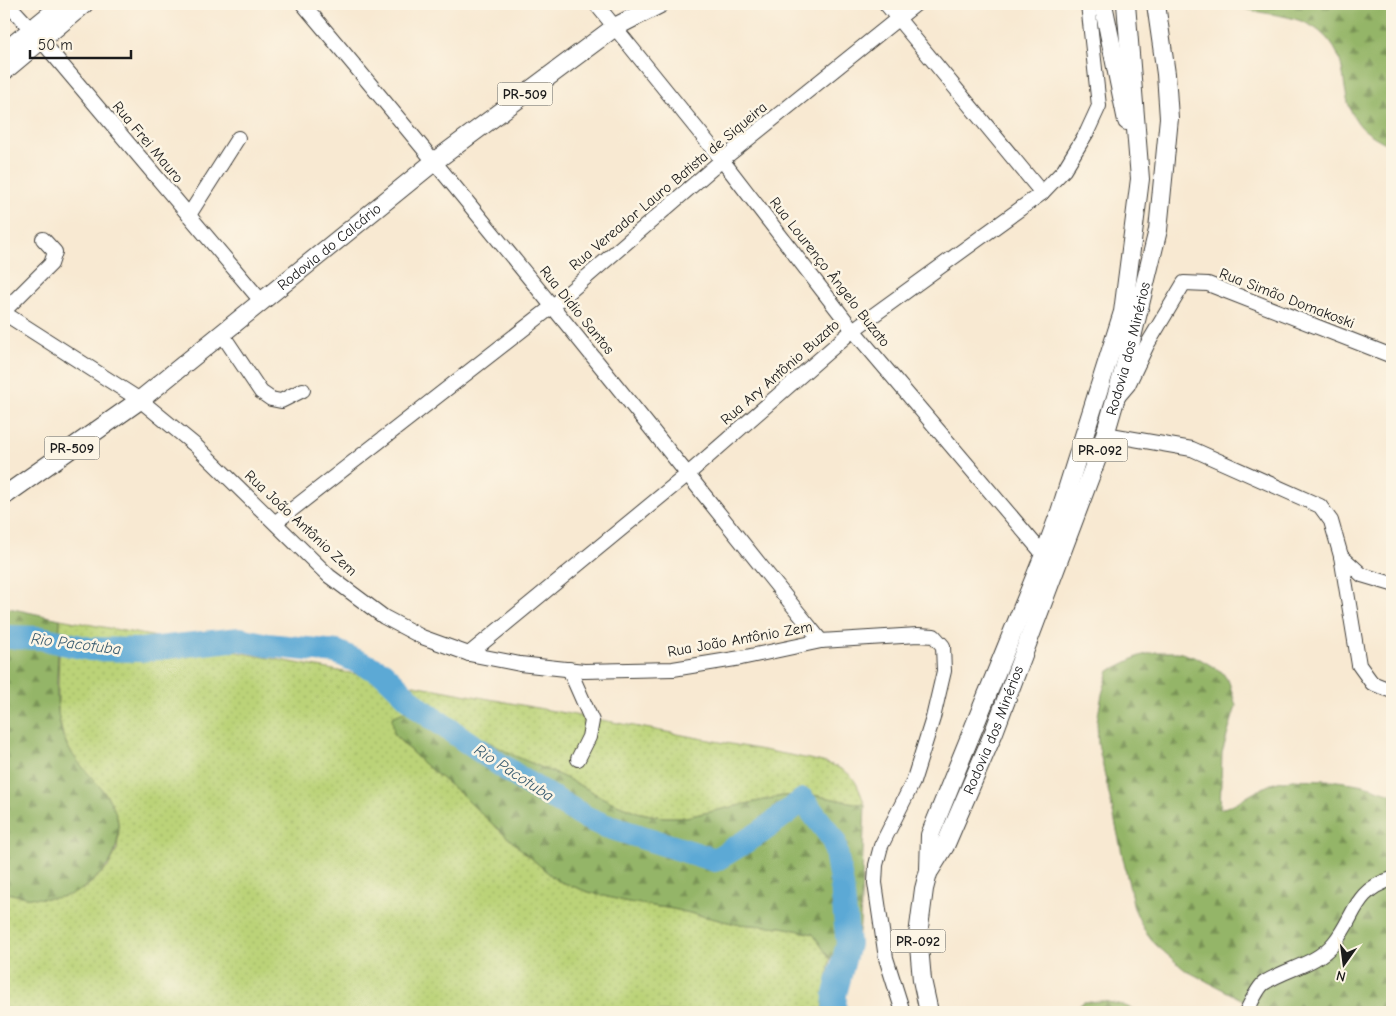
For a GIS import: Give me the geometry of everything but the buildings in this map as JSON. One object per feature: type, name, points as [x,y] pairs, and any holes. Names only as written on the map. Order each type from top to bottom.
[{"type":"main road","points":[[4,71],[63,4]]},
{"type":"main road","points":[[4,52],[36,36],[84,4]]},
{"type":"main road","name":"Rodovia do Calcário","points":[[4,496],[140,400],[436,161],[615,27],[660,4]]},
{"type":"main road","points":[[1103,4],[1121,99],[1128,128],[1137,146]]},
{"type":"main road","name":"Rodovia dos Minérios","points":[[929,1012],[922,980],[918,935],[924,889],[929,870],[930,835],[1060,512],[1123,312],[1140,178],[1126,4]]},
{"type":"main road","name":"Rodovia dos Minérios","points":[[929,870],[945,846],[994,732],[1105,434],[1125,366],[1158,230],[1169,118],[1166,74],[1156,4]]},
{"type":"street","name":"Rua Frei Mauro","points":[[8,4],[262,302]]},
{"type":"street","name":"Rua Didio Santos","points":[[303,4],[436,161],[821,641]]},
{"type":"street","name":"Rua Lourenço Ângelo Buzato","points":[[596,4],[722,160],[852,330],[1044,555]]},
{"type":"street","points":[[886,4],[1042,193]]},
{"type":"street","name":"Rua Vereador Lauro Batista de Siqueira","points":[[276,522],[553,306],[722,160],[916,4]]},
{"type":"street","name":"Rua Ary Antônio Buzato","points":[[468,654],[688,474],[852,330],[1042,193],[1064,170],[1087,132],[1099,106],[1088,4]]},
{"type":"street","points":[[189,215],[238,138]]},
{"type":"street","points":[[4,312],[51,264],[54,252],[43,239]]},
{"type":"street","name":"Rua Simão Domakoski","points":[[1115,400],[1128,385],[1147,345],[1184,283],[1208,284],[1392,356]]},
{"type":"street","name":"Rua João Antônio Zem","points":[[4,312],[140,400],[196,446],[330,576],[384,617],[422,637],[468,654],[520,664],[584,671],[673,669],[741,658],[821,641],[918,635],[934,636],[943,646],[944,671],[933,718],[913,782],[881,846],[876,865],[875,883],[886,958],[903,1012]]},
{"type":"street","points":[[222,334],[261,392],[271,399],[281,400],[303,390]]},
{"type":"street","points":[[1105,434],[1192,449],[1320,506],[1331,522],[1341,556],[1359,665],[1372,683],[1392,690]]},
{"type":"street","points":[[1341,556],[1362,575],[1392,584]]},
{"type":"street","points":[[569,669],[592,721],[589,737],[578,759]]},
{"type":"street","points":[[1246,1012],[1263,984],[1316,959],[1334,943],[1359,900],[1379,883],[1392,879]]},
{"type":"green space","points":[[1232,4],[1392,4],[1392,147],[1369,134],[1358,123],[1347,100],[1337,53],[1330,42],[1319,31],[1299,20],[1253,11]]},
{"type":"green space","points":[[4,607],[60,619],[57,694],[63,736],[69,749],[106,795],[114,808],[118,821],[117,844],[106,868],[81,890],[60,897],[37,898],[4,892]]},
{"type":"green space","points":[[60,619],[795,756],[820,761],[845,771],[856,783],[865,805],[813,795],[782,796],[686,817],[663,817],[640,813],[609,801],[568,779],[515,756],[394,735],[424,764],[461,794],[556,880],[588,892],[628,902],[673,909],[736,924],[782,927],[814,934],[830,959],[821,1012],[4,1012],[4,892],[12,894],[84,889],[108,867],[117,850],[119,830],[117,817],[108,797],[74,759],[63,736],[58,713]]},
{"type":"green space","points":[[1156,652],[1178,652],[1200,659],[1222,672],[1229,682],[1236,706],[1222,753],[1220,809],[1271,784],[1292,780],[1346,782],[1392,794],[1392,1012],[1266,1012],[1185,970],[1155,944],[1143,928],[1134,908],[1098,744],[1097,721],[1109,671],[1139,656]]},
{"type":"green space","points":[[406,711],[441,717],[515,756],[568,779],[609,801],[640,813],[663,817],[686,817],[782,796],[813,795],[865,805],[860,924],[857,947],[846,956],[830,959],[813,934],[782,927],[736,924],[673,909],[628,902],[588,892],[556,880],[461,794],[424,764],[394,734],[392,717]]},
{"type":"green space","points":[[1103,1001],[1123,1005],[1139,1012],[1069,1012],[1084,1002]]},
{"type":"waterway","name":"Rio Pacotuba","points":[[4,637],[41,638],[90,649],[140,650],[240,639],[267,645],[337,652],[383,673],[419,708],[524,781],[587,818],[606,826],[715,860],[761,832],[803,800],[834,840],[842,886],[848,944],[835,994],[834,1012]]}]
